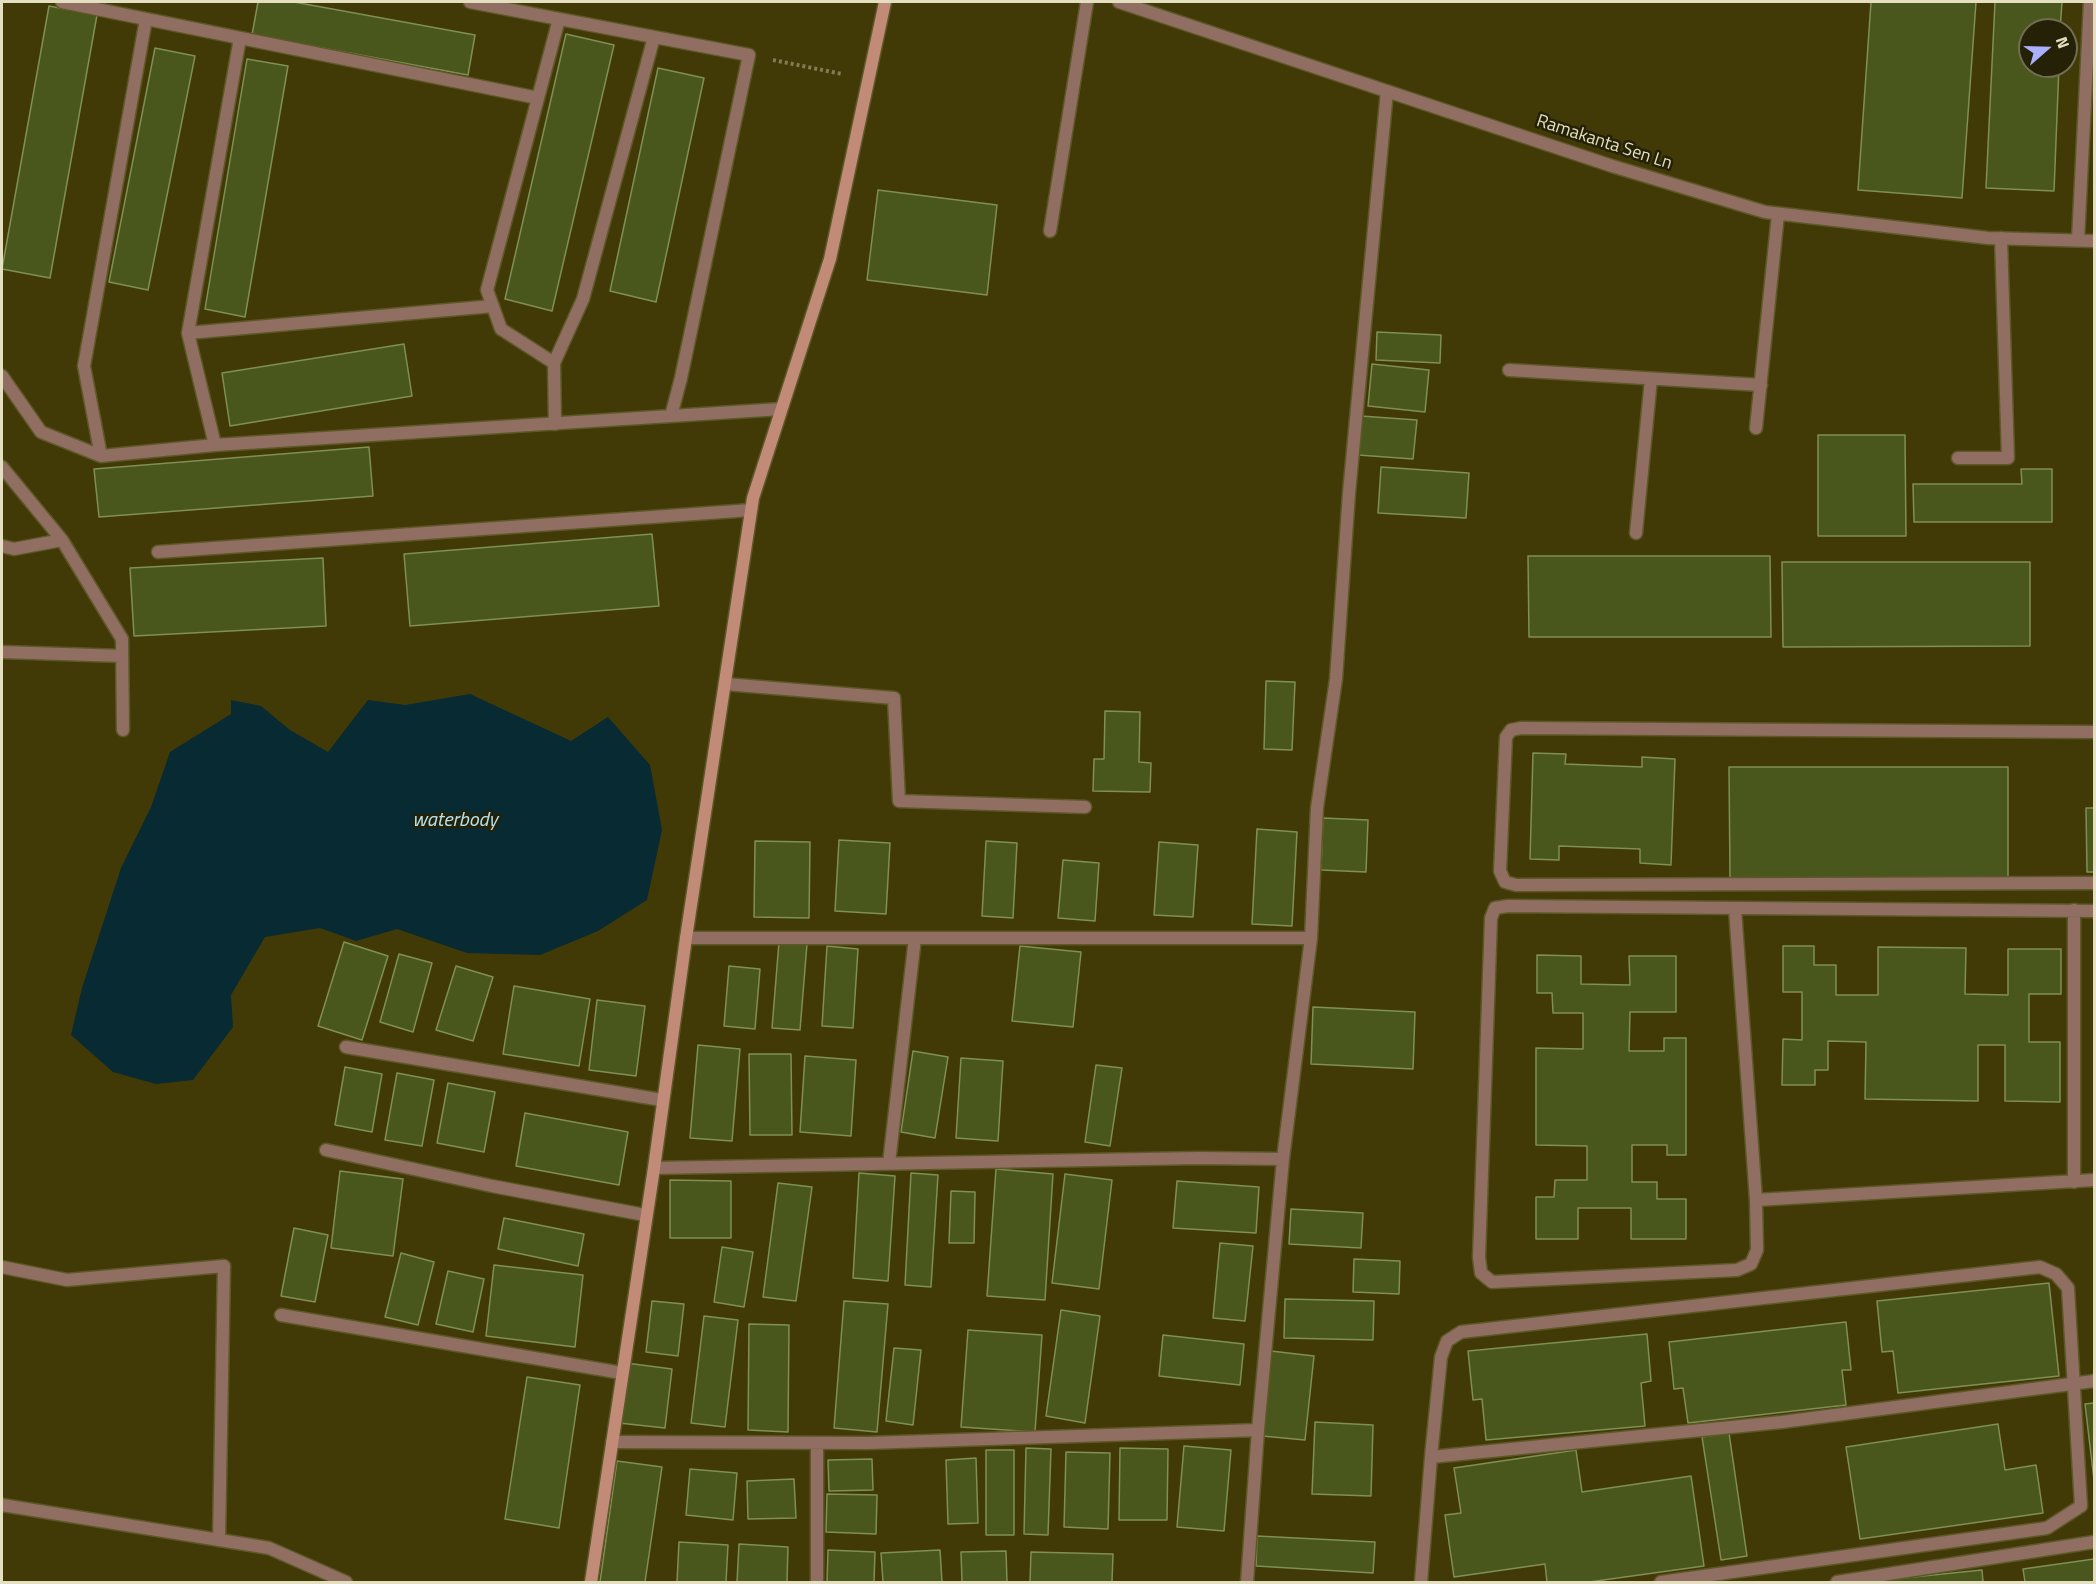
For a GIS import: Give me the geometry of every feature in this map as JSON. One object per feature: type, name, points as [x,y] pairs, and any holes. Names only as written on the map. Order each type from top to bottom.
[{"type":"street","points":[[62,2],[538,99]]},
{"type":"street","points":[[470,2],[749,55],[671,416]]},
{"type":"street","points":[[591,1582],[753,498],[830,259],[885,2]]},
{"type":"street","points":[[1050,231],[1087,2]]},
{"type":"street","name":"Ramakanta Sen Ln","points":[[1119,2],[1612,166],[1765,212],[1988,238],[2094,241]]},
{"type":"street","points":[[2078,240],[2091,10]]},
{"type":"street","points":[[101,456],[84,366],[146,19]]},
{"type":"street","points":[[554,363],[501,329],[487,290],[559,19]]},
{"type":"street","points":[[555,424],[554,363],[583,299],[654,37]]},
{"type":"street","points":[[215,445],[188,333],[240,38]]},
{"type":"street","points":[[1247,1582],[1258,1430],[1283,1159],[1311,938],[1317,808],[1336,680],[1349,493],[1387,92]]},
{"type":"street","points":[[2081,170],[2094,170]]},
{"type":"street","points":[[1756,428],[1778,214]]},
{"type":"street","points":[[1958,458],[2008,458],[2001,238]]},
{"type":"street","points":[[188,333],[493,306]]},
{"type":"street","points":[[1509,370],[1761,386]]},
{"type":"street","points":[[2,376],[41,432],[101,456],[215,445],[782,410]]},
{"type":"street","points":[[1636,533],[1651,379]]},
{"type":"street","points":[[2,467],[62,540],[122,639],[123,730]]},
{"type":"street","points":[[158,552],[751,510]]},
{"type":"street","points":[[2,546],[14,549],[62,540]]},
{"type":"street","points":[[2,652],[122,656]]},
{"type":"street","points":[[724,684],[894,698],[899,801],[1085,807]]},
{"type":"street","points":[[2094,732],[1521,728],[1511,730],[1506,737],[1500,871],[1505,882],[1516,885],[2094,884]]},
{"type":"street","points":[[1735,909],[1756,1200],[1757,1250],[1751,1264],[1737,1270],[1492,1282],[1480,1273],[1479,1257],[1491,918],[1495,908],[1508,906],[2094,911]]},
{"type":"street","points":[[2074,910],[2074,1182]]},
{"type":"street","points":[[686,938],[1311,938]]},
{"type":"street","points":[[889,1163],[915,938]]},
{"type":"street","points":[[346,1047],[662,1100]]},
{"type":"street","points":[[326,1150],[492,1186],[645,1215]]},
{"type":"street","points":[[654,1168],[1198,1158],[1283,1159]]},
{"type":"street","points":[[1756,1200],[2094,1180]]},
{"type":"street","points":[[2,1267],[67,1281],[224,1266],[219,1540]]},
{"type":"street","points":[[1421,1582],[1442,1357],[1447,1341],[1461,1332],[2040,1267],[2056,1274],[2068,1287],[2081,1506],[2047,1528],[1661,1582]]},
{"type":"street","points":[[281,1315],[622,1372]]},
{"type":"street","points":[[1431,1457],[1782,1422],[2094,1381]]},
{"type":"street","points":[[612,1442],[817,1443],[1258,1430]]},
{"type":"street","points":[[817,1443],[817,1582]]},
{"type":"street","points":[[2,1505],[269,1548],[346,1582]]},
{"type":"street","points":[[1837,1582],[2094,1542]]},
{"type":"path","points":[[749,55],[870,79]]},
{"type":"water","name":"waterbody","points":[[470,694],[571,741],[608,717],[650,765],[662,830],[647,900],[598,931],[540,955],[467,953],[397,929],[356,941],[320,928],[265,937],[231,995],[233,1027],[193,1080],[156,1084],[113,1072],[71,1035],[82,988],[121,868],[151,807],[170,752],[231,714],[231,700],[261,706],[290,730],[328,752],[368,700],[405,705]]},
{"type":"building","points":[[258,2],[294,2],[475,35],[468,75],[252,35]]},
{"type":"building","points":[[1871,2],[1976,2],[1962,198],[1858,190]]},
{"type":"building","points":[[1995,2],[2062,2],[2061,18],[2018,18],[2018,78],[2059,78],[2054,191],[1986,188]]},
{"type":"building","points":[[49,6],[97,15],[50,278],[2,269]]},
{"type":"building","points":[[566,34],[614,45],[552,311],[505,299]]},
{"type":"building","points":[[155,48],[195,56],[148,290],[109,282]]},
{"type":"building","points":[[247,59],[288,66],[245,317],[205,309]]},
{"type":"building","points":[[658,68],[704,78],[656,302],[610,291]]},
{"type":"building","points":[[878,190],[997,205],[987,295],[867,280]]},
{"type":"building","points":[[1377,332],[1441,335],[1440,363],[1376,360]]},
{"type":"building","points":[[404,344],[412,396],[230,426],[222,373]]},
{"type":"building","points":[[1372,364],[1429,370],[1425,412],[1368,406]]},
{"type":"building","points":[[1361,416],[1417,420],[1413,459],[1358,455]]},
{"type":"building","points":[[1818,435],[1905,435],[1906,536],[1818,536]]},
{"type":"building","points":[[369,447],[373,496],[99,517],[94,469]]},
{"type":"building","points":[[1381,467],[1469,473],[1466,518],[1378,513]]},
{"type":"building","points":[[2021,469],[2052,469],[2052,522],[1914,522],[1913,484],[2022,484]]},
{"type":"building","points":[[652,534],[659,606],[410,626],[404,554]]},
{"type":"building","points":[[1528,556],[1770,556],[1771,637],[1529,637]]},
{"type":"building","points":[[323,558],[326,626],[134,636],[130,568]]},
{"type":"building","points":[[1782,562],[2030,562],[2030,646],[1783,647]]},
{"type":"building","points":[[1266,681],[1295,682],[1292,750],[1264,749]]},
{"type":"building","points":[[1105,711],[1140,712],[1139,762],[1151,763],[1150,792],[1093,791],[1094,759],[1104,759]]},
{"type":"building","points":[[1533,753],[1566,754],[1565,764],[1642,767],[1642,757],[1675,759],[1671,865],[1640,863],[1640,849],[1559,846],[1559,860],[1530,859]]},
{"type":"building","points":[[1729,767],[2008,767],[2008,878],[1730,879]]},
{"type":"building","points":[[2086,808],[2094,808],[2094,872],[2087,872]]},
{"type":"building","points":[[1323,818],[1368,820],[1366,872],[1321,870]]},
{"type":"building","points":[[1257,829],[1297,832],[1292,926],[1252,924]]},
{"type":"building","points":[[839,840],[890,843],[886,914],[835,911]]},
{"type":"building","points":[[755,841],[810,842],[809,918],[754,917]]},
{"type":"building","points":[[986,841],[1017,843],[1013,918],[982,916]]},
{"type":"building","points":[[1159,842],[1198,845],[1193,917],[1154,915]]},
{"type":"building","points":[[1063,860],[1099,863],[1095,921],[1058,918]]},
{"type":"building","points":[[344,942],[388,956],[362,1040],[318,1026]]},
{"type":"building","points":[[779,942],[807,944],[800,1030],[772,1028]]},
{"type":"building","points":[[827,946],[858,949],[853,1028],[822,1026]]},
{"type":"building","points":[[1020,946],[1081,952],[1073,1027],[1012,1021]]},
{"type":"building","points":[[1783,946],[1814,946],[1814,965],[1836,965],[1836,995],[1878,995],[1878,947],[1966,948],[1965,994],[2008,995],[2008,949],[2061,949],[2061,994],[2029,994],[2029,1042],[2060,1042],[2060,1102],[2005,1101],[2005,1045],[1978,1045],[1978,1101],[1865,1099],[1866,1042],[1828,1041],[1828,1070],[1815,1070],[1815,1085],[1782,1085],[1783,1039],[1802,1040],[1802,992],[1783,992]]},
{"type":"building","points":[[399,954],[432,963],[413,1032],[380,1022]]},
{"type":"building","points":[[1537,955],[1581,956],[1581,984],[1630,985],[1629,956],[1676,956],[1676,1012],[1630,1012],[1629,1051],[1664,1051],[1664,1038],[1686,1038],[1686,1155],[1667,1155],[1667,1145],[1632,1145],[1632,1182],[1657,1182],[1657,1199],[1686,1199],[1686,1239],[1631,1239],[1631,1208],[1578,1208],[1578,1239],[1536,1239],[1536,1197],[1554,1197],[1555,1180],[1587,1180],[1587,1146],[1536,1145],[1536,1048],[1583,1049],[1583,1013],[1553,1013],[1552,993],[1537,993]]},
{"type":"building","points":[[456,966],[493,977],[473,1041],[436,1030]]},
{"type":"building","points":[[729,966],[760,969],[755,1029],[724,1026]]},
{"type":"building","points":[[514,986],[590,999],[579,1066],[503,1054]]},
{"type":"building","points":[[597,1000],[645,1006],[636,1076],[589,1070]]},
{"type":"building","points":[[1313,1007],[1415,1012],[1413,1069],[1311,1064]]},
{"type":"building","points":[[698,1045],[740,1049],[732,1141],[690,1138]]},
{"type":"building","points":[[913,1051],[948,1057],[935,1138],[901,1132]]},
{"type":"building","points":[[749,1054],[791,1054],[792,1135],[750,1135]]},
{"type":"building","points":[[805,1056],[856,1060],[851,1136],[800,1132]]},
{"type":"building","points":[[961,1058],[1003,1061],[998,1141],[956,1138]]},
{"type":"building","points":[[1096,1065],[1122,1068],[1110,1146],[1085,1142]]},
{"type":"building","points":[[345,1067],[382,1074],[372,1132],[335,1125]]},
{"type":"building","points":[[397,1073],[434,1080],[422,1146],[385,1140]]},
{"type":"building","points":[[448,1083],[495,1092],[484,1152],[437,1143]]},
{"type":"building","points":[[525,1113],[628,1132],[619,1185],[516,1166]]},
{"type":"building","points":[[996,1169],[1053,1174],[1045,1300],[987,1296]]},
{"type":"building","points":[[340,1171],[403,1179],[393,1256],[331,1248]]},
{"type":"building","points":[[859,1173],[895,1176],[888,1281],[853,1278]]},
{"type":"building","points":[[911,1173],[938,1175],[931,1287],[905,1285]]},
{"type":"building","points":[[1065,1174],[1112,1180],[1099,1289],[1052,1283]]},
{"type":"building","points":[[670,1180],[731,1181],[731,1238],[670,1238]]},
{"type":"building","points":[[1177,1181],[1259,1187],[1256,1233],[1173,1228]]},
{"type":"building","points":[[778,1183],[812,1187],[796,1301],[763,1297]]},
{"type":"building","points":[[951,1191],[975,1192],[974,1243],[949,1243]]},
{"type":"building","points":[[1291,1209],[1363,1213],[1361,1248],[1289,1244]]},
{"type":"building","points":[[504,1218],[584,1234],[578,1266],[498,1249]]},
{"type":"building","points":[[294,1228],[328,1235],[315,1302],[281,1296]]},
{"type":"building","points":[[1220,1243],[1253,1246],[1245,1321],[1213,1318]]},
{"type":"building","points":[[722,1247],[753,1252],[744,1307],[714,1302]]},
{"type":"building","points":[[401,1253],[434,1262],[418,1325],[385,1317]]},
{"type":"building","points":[[1354,1259],[1400,1261],[1399,1294],[1353,1292]]},
{"type":"building","points":[[494,1265],[583,1275],[575,1347],[486,1336]]},
{"type":"building","points":[[448,1271],[484,1279],[473,1332],[436,1324]]},
{"type":"building","points":[[2049,1283],[2059,1376],[1898,1393],[1893,1351],[1882,1352],[1877,1301]]},
{"type":"building","points":[[1285,1299],[1374,1301],[1373,1340],[1284,1338]]},
{"type":"building","points":[[652,1301],[684,1304],[678,1356],[646,1352]]},
{"type":"building","points":[[844,1301],[888,1304],[877,1432],[834,1428]]},
{"type":"building","points":[[1061,1310],[1100,1316],[1085,1423],[1046,1416]]},
{"type":"building","points":[[704,1316],[738,1320],[725,1427],[691,1423]]},
{"type":"building","points":[[1846,1322],[1851,1370],[1842,1370],[1846,1405],[1688,1423],[1683,1388],[1674,1389],[1669,1342]]},
{"type":"building","points":[[749,1324],[789,1325],[788,1432],[748,1430]]},
{"type":"building","points":[[968,1330],[1042,1335],[1035,1432],[961,1427]]},
{"type":"building","points":[[1647,1334],[1651,1381],[1641,1383],[1645,1426],[1486,1440],[1482,1399],[1473,1400],[1468,1351]]},
{"type":"building","points":[[1163,1335],[1244,1344],[1240,1385],[1159,1376]]},
{"type":"building","points":[[894,1348],[921,1350],[913,1425],[886,1421]]},
{"type":"building","points":[[1271,1351],[1314,1356],[1305,1440],[1262,1436]]},
{"type":"building","points":[[626,1363],[672,1369],[665,1428],[619,1423]]},
{"type":"building","points":[[527,1377],[580,1385],[559,1528],[505,1519]]},
{"type":"building","points":[[2094,1403],[2094,1480],[2085,1404]]},
{"type":"building","points":[[1315,1422],[1373,1425],[1371,1496],[1312,1494]]},
{"type":"building","points":[[1998,1424],[2005,1470],[2036,1465],[2043,1513],[1860,1539],[1846,1447]]},
{"type":"building","points":[[1729,1433],[1747,1556],[1721,1560],[1702,1437]]},
{"type":"building","points":[[1184,1446],[1231,1450],[1224,1531],[1177,1527]]},
{"type":"building","points":[[1026,1448],[1051,1449],[1048,1535],[1024,1534]]},
{"type":"building","points":[[1120,1448],[1168,1449],[1167,1520],[1119,1520]]},
{"type":"building","points":[[986,1450],[1014,1450],[1014,1535],[986,1535]]},
{"type":"building","points":[[1576,1450],[1582,1492],[1691,1476],[1704,1566],[1589,1582],[1547,1582],[1545,1564],[1454,1577],[1445,1515],[1461,1513],[1454,1468]]},
{"type":"building","points":[[1066,1452],[1110,1453],[1108,1529],[1064,1527]]},
{"type":"building","points":[[976,1458],[978,1523],[948,1524],[946,1460]]},
{"type":"building","points":[[872,1459],[873,1490],[829,1491],[828,1460]]},
{"type":"building","points":[[617,1461],[662,1467],[645,1582],[600,1582]]},
{"type":"building","points":[[690,1469],[737,1473],[733,1520],[686,1515]]},
{"type":"building","points":[[794,1479],[796,1518],[748,1519],[747,1481]]},
{"type":"building","points":[[827,1494],[877,1495],[876,1534],[826,1532]]},
{"type":"building","points":[[1257,1536],[1375,1542],[1373,1573],[1256,1566]]},
{"type":"building","points":[[679,1542],[728,1545],[726,1582],[677,1582]]},
{"type":"building","points":[[739,1544],[788,1547],[787,1582],[737,1582]]},
{"type":"building","points":[[828,1550],[875,1552],[874,1582],[827,1582]]},
{"type":"building","points":[[940,1550],[942,1582],[883,1582],[881,1553]]},
{"type":"building","points":[[1006,1551],[1007,1582],[962,1582],[961,1552]]},
{"type":"building","points":[[1031,1552],[1113,1554],[1112,1582],[1030,1582]]},
{"type":"building","points":[[2094,1559],[2094,1582],[2025,1582],[2023,1569]]},
{"type":"building","points":[[1982,1570],[1983,1582],[1864,1582]]}]
